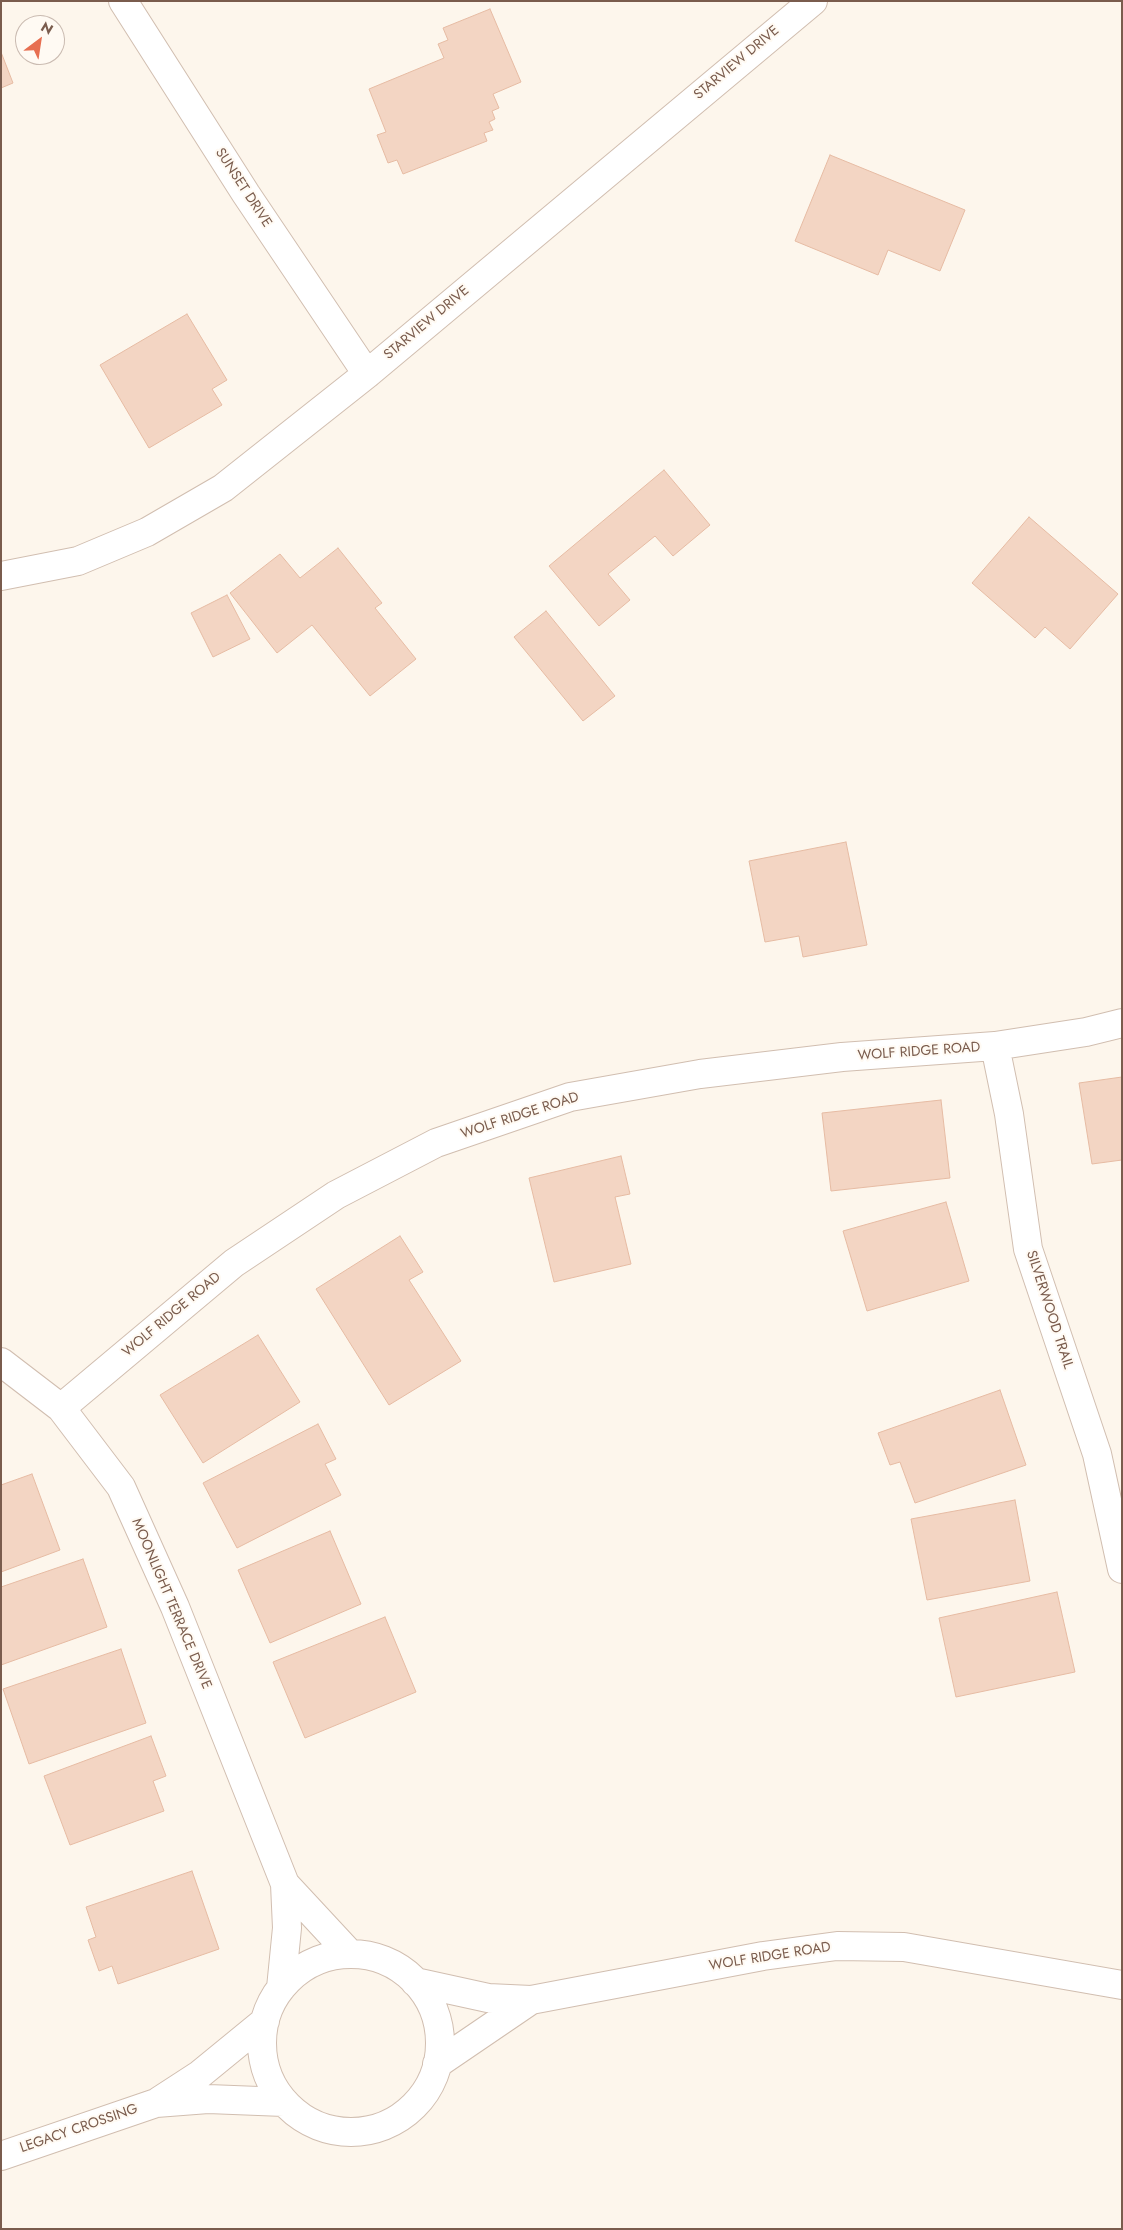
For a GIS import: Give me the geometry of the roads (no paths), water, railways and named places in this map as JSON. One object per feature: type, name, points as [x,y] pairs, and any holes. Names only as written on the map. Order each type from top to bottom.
[{"type":"street","name":"SUNSET DRIVE","points":[[123,1],[246,194],[367,374]]},
{"type":"street","name":"STARVIEW DRIVE","points":[[1,576],[78,561],[147,532],[224,488],[367,374],[813,1]]},
{"type":"street","name":"WOLF RIDGE ROAD","points":[[61,1408],[234,1263],[336,1195],[436,1143],[570,1097],[691,1076],[842,1057],[995,1046],[1086,1032],[1122,1023]]},
{"type":"street","name":"SILVERWOOD TRAIL","points":[[995,1046],[1010,1114],[1028,1249],[1097,1454],[1122,1569]]},
{"type":"street","name":"MOONLIGHT TERRACE DRIVE","points":[[1,1362],[61,1408],[121,1486],[175,1606],[285,1884],[287,1928],[281,1988]]},
{"type":"street","name":"MOONLIGHT TERRACE DRIVE","points":[[285,1884],[350,1954]]},
{"type":"street","name":"WOLF RIDGE ROAD","points":[[437,2064],[531,2000],[763,1956],[837,1946],[904,1947],[1122,1985]]},
{"type":"street","name":"LEGACY CROSSING","points":[[350,1954],[379,1959],[406,1973],[415,1982],[426,1995],[438,2022],[440,2053],[432,2082],[415,2106],[391,2124],[362,2132],[333,2131],[306,2120],[284,2102],[269,2078],[262,2050],[265,2021],[276,1995],[295,1973],[320,1960],[350,1954]]},
{"type":"street","points":[[415,1982],[488,1998],[531,2000]]},
{"type":"street","name":"LEGACY CROSSING","points":[[1,2156],[156,2103],[199,2075],[265,2021]]},
{"type":"street","name":"LEGACY CROSSING","points":[[156,2103],[208,2099],[284,2102]]}]
